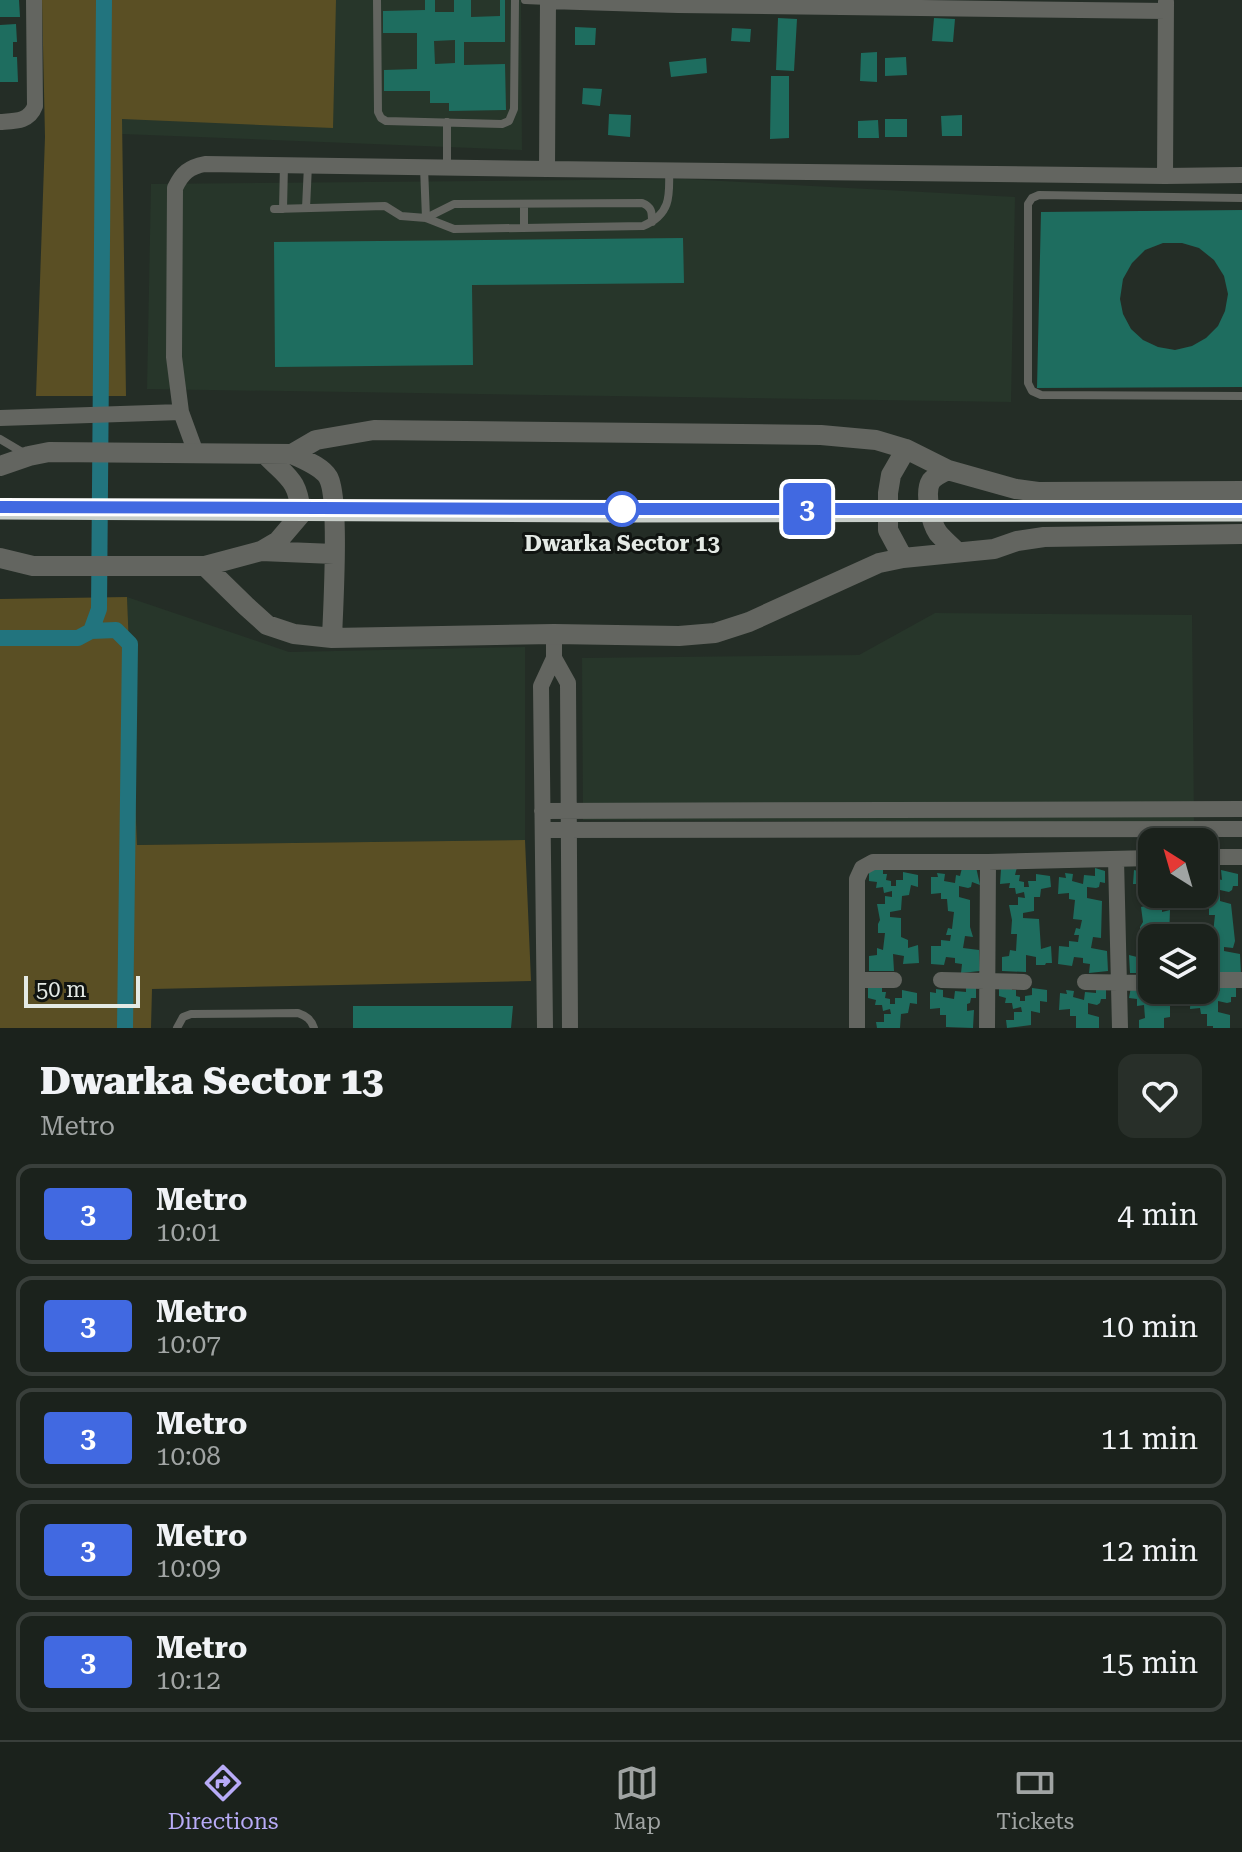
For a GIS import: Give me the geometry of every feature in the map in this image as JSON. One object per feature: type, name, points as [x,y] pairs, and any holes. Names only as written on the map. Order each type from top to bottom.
[{"type":"street","points":[[0,122],[24,119],[30,116],[35,106],[34,0]]},
{"type":"street","points":[[547,169],[548,0],[1166,5],[1165,176]]},
{"type":"street","points":[[196,453],[181,412],[174,357],[175,188],[180,176],[190,167],[205,164],[1242,175]]},
{"type":"street","points":[[0,418],[181,412]]},
{"type":"street","points":[[0,466],[49,452],[292,454],[316,440],[374,430],[821,435],[876,440],[906,449],[948,470],[1038,492],[1242,491]]},
{"type":"street","points":[[903,558],[888,530],[888,493],[891,475],[906,449]]},
{"type":"street","points":[[292,454],[320,469],[328,477],[332,488],[332,638]]},
{"type":"street","points":[[0,558],[33,566],[205,566],[261,551],[278,541],[301,514],[295,486],[289,476],[266,455]]},
{"type":"street","points":[[948,470],[930,482],[928,491],[935,528],[957,552]]},
{"type":"street","points":[[205,566],[267,625],[294,634],[332,638],[554,634],[679,636],[715,633],[749,622],[879,563],[903,558],[994,549],[1017,541],[1044,537],[1242,534]]},
{"type":"street","points":[[261,551],[334,554]]},
{"type":"street","points":[[545,1028],[541,686],[554,658],[554,634]]},
{"type":"street","points":[[554,658],[568,683],[570,1028]]},
{"type":"street","points":[[542,811],[1242,809]]},
{"type":"street","points":[[543,830],[1242,829]]},
{"type":"street","points":[[1218,857],[1242,857]]},
{"type":"street","points":[[857,1028],[857,879],[862,868],[873,862],[1138,858]]},
{"type":"street","points":[[1116,859],[1120,1028]]},
{"type":"street","points":[[987,1028],[988,862]]},
{"type":"street","points":[[857,980],[894,980]]},
{"type":"street","points":[[941,980],[1024,982]]},
{"type":"street","points":[[1218,980],[1242,980]]},
{"type":"street","points":[[1085,982],[1138,982]]},
{"type":"lane","points":[[377,0],[378,112],[381,118],[386,121],[502,124],[509,121],[514,109],[515,0]]},
{"type":"lane","points":[[525,0],[548,0]]},
{"type":"lane","points":[[447,122],[447,167]]},
{"type":"lane","points":[[284,165],[279,209],[385,206],[401,216],[426,218],[454,229],[643,226],[664,211],[669,199],[669,171]]},
{"type":"lane","points":[[306,208],[308,165]]},
{"type":"lane","points":[[424,167],[426,218]]},
{"type":"lane","points":[[1032,174],[1032,198]]},
{"type":"lane","points":[[1242,198],[1039,195],[1028,204],[1028,383],[1032,391],[1041,395],[1242,396]]},
{"type":"lane","points":[[426,218],[454,204],[642,203],[649,206],[652,222]]},
{"type":"lane","points":[[524,204],[524,228]]},
{"type":"lane","points":[[0,439],[29,456]]},
{"type":"lane","points":[[177,1028],[183,1017],[191,1014],[282,1013],[306,1016],[314,1028]]},
{"type":"shaded area","points":[[42,0],[336,0],[333,128],[122,119],[126,396],[36,396],[45,137]]},
{"type":"shaded area","points":[[120,0],[521,0],[522,150],[122,134]]},
{"type":"shaded area","points":[[685,179],[1015,197],[1011,402],[147,389],[151,184]]},
{"type":"shaded area","points":[[127,597],[289,652],[525,647],[525,840],[137,845]]},
{"type":"shaded area","points":[[127,597],[137,845],[525,840],[531,981],[152,989],[151,1028],[0,1028],[0,599]]},
{"type":"shaded area","points":[[935,613],[1192,615],[1194,823],[583,820],[582,658],[859,655]]},
{"type":"building","points":[[0,0],[19,0],[20,17],[0,17]]},
{"type":"building","points":[[425,0],[435,0],[435,12],[454,12],[454,0],[471,0],[471,17],[500,16],[500,0],[505,0],[505,42],[464,42],[464,65],[505,64],[506,110],[449,111],[449,103],[430,103],[430,91],[384,91],[384,70],[417,69],[417,33],[383,33],[383,11],[425,10]],"holes":[[[455,40],[455,63],[435,64],[434,41]]]},
{"type":"building","points":[[778,18],[797,19],[794,71],[776,70]]},
{"type":"building","points":[[934,18],[955,19],[953,42],[932,41]]},
{"type":"building","points":[[16,24],[17,42],[13,42],[13,57],[17,57],[18,82],[0,82],[0,25]]},
{"type":"building","points":[[575,27],[596,28],[595,45],[575,45]]},
{"type":"building","points":[[732,28],[751,29],[750,42],[731,41]]},
{"type":"building","points":[[877,52],[877,82],[860,81],[861,53]]},
{"type":"building","points":[[906,57],[907,75],[885,76],[885,58]]},
{"type":"building","points":[[706,58],[707,73],[671,77],[669,62]]},
{"type":"building","points":[[771,76],[789,76],[789,138],[770,139]]},
{"type":"building","points":[[583,88],[602,89],[600,106],[582,104]]},
{"type":"building","points":[[609,114],[631,115],[630,137],[608,135]]},
{"type":"building","points":[[962,115],[962,136],[942,136],[941,116]]},
{"type":"building","points":[[885,119],[907,119],[907,137],[885,137]]},
{"type":"building","points":[[878,120],[879,138],[858,138],[858,121]]},
{"type":"building","points":[[1242,210],[1242,387],[1037,388],[1041,212]],"holes":[[[1163,243],[1182,243],[1199,248],[1214,260],[1224,276],[1228,294],[1218,326],[1192,346],[1175,350],[1143,340],[1131,329],[1120,299],[1123,279],[1132,263],[1145,250]]]},
{"type":"building","points":[[683,238],[684,283],[472,285],[473,365],[275,367],[274,242]]},
{"type":"building","points":[[976,867],[980,885],[972,882],[968,888],[959,886],[959,897],[970,900],[973,937],[965,936],[963,948],[979,950],[980,971],[961,973],[962,964],[955,963],[955,958],[946,957],[944,965],[931,964],[931,946],[941,946],[941,940],[950,941],[951,935],[946,935],[948,928],[952,929],[954,912],[948,911],[947,899],[941,899],[941,893],[931,894],[931,877],[938,877],[937,873],[945,874],[944,881],[955,883],[956,875],[960,876],[962,868]]},
{"type":"building","points":[[1017,867],[1015,875],[1020,875],[1019,881],[1024,882],[1024,887],[1029,887],[1028,881],[1036,881],[1036,874],[1050,876],[1051,887],[1041,889],[1040,897],[1034,897],[1034,911],[1023,913],[1023,918],[1039,919],[1041,949],[1051,946],[1052,963],[1036,965],[1036,957],[1026,955],[1026,972],[1002,971],[1002,957],[1009,956],[1010,950],[1016,951],[1017,934],[1011,934],[1009,905],[1018,905],[1018,897],[1025,898],[1024,892],[1016,894],[1015,888],[1009,888],[1010,883],[1000,884],[1001,869]]},
{"type":"building","points":[[1095,868],[1105,871],[1105,883],[1100,882],[1096,888],[1087,887],[1087,898],[1102,901],[1101,938],[1093,937],[1091,948],[1107,951],[1108,971],[1089,973],[1090,964],[1083,963],[1083,958],[1074,957],[1072,966],[1058,964],[1059,946],[1069,947],[1069,941],[1078,942],[1079,935],[1074,935],[1076,928],[1080,929],[1082,920],[1073,919],[1075,900],[1069,899],[1069,893],[1058,894],[1059,877],[1066,878],[1065,873],[1073,874],[1072,881],[1083,884],[1084,875],[1095,876]]},
{"type":"building","points":[[869,870],[883,870],[891,886],[896,886],[896,880],[903,880],[903,872],[918,875],[918,887],[911,885],[909,895],[902,896],[901,910],[890,912],[890,917],[901,918],[901,937],[908,940],[908,948],[918,945],[919,963],[903,964],[904,956],[893,954],[894,971],[869,971],[869,956],[877,955],[877,948],[883,950],[885,933],[878,933],[880,920],[877,904],[885,904],[885,896],[892,897],[892,891],[884,893],[883,887],[876,888],[877,882],[869,881]]},
{"type":"building","points":[[1134,870],[1138,871],[1138,890],[1137,884],[1133,884]]},
{"type":"building","points":[[1221,870],[1238,874],[1238,886],[1233,886],[1229,892],[1220,890],[1220,901],[1231,904],[1235,941],[1233,948],[1224,947],[1224,951],[1240,954],[1241,974],[1218,976],[1218,924],[1214,924],[1215,915],[1209,915],[1209,908],[1218,908],[1218,879],[1222,880]]},
{"type":"building","points":[[1141,908],[1162,908],[1162,912],[1170,910],[1170,924],[1143,922]]},
{"type":"building","points":[[1137,950],[1138,973],[1130,973],[1129,955],[1137,957]]},
{"type":"building","points":[[1219,982],[1236,986],[1236,997],[1231,997],[1231,1002],[1227,1003],[1218,1001]]},
{"type":"building","points":[[966,983],[976,987],[976,998],[971,998],[967,1004],[967,1011],[974,1010],[973,1028],[946,1027],[946,1015],[940,1015],[940,1008],[930,1009],[930,992],[943,990],[943,997],[954,999],[955,991],[966,992]]},
{"type":"building","points":[[1096,984],[1106,987],[1106,999],[1101,999],[1097,1005],[1088,1003],[1088,1014],[1099,1017],[1099,1028],[1076,1028],[1076,1016],[1070,1016],[1070,1009],[1059,1010],[1060,993],[1074,991],[1073,997],[1084,1000],[1085,992],[1096,993]]},
{"type":"building","points":[[999,985],[1012,985],[1020,1001],[1032,995],[1032,988],[1047,990],[1047,1002],[1040,1001],[1040,1013],[1031,1011],[1031,1025],[1007,1028],[1006,1020],[1014,1020],[1014,1012],[1022,1012],[1021,1007],[1013,1009],[1012,1003],[1005,1003],[1006,998],[999,996]]},
{"type":"building","points":[[1138,985],[1138,1004],[1180,1004],[1170,1005],[1170,1017],[1164,1018],[1164,1028],[1139,1028],[1139,1020],[1145,1018],[1144,1005],[1137,1006],[1137,999],[1129,998],[1131,987]]},
{"type":"building","points":[[868,988],[882,988],[890,1004],[895,1004],[895,998],[902,998],[902,990],[917,993],[917,1004],[910,1003],[908,1013],[901,1014],[900,1028],[877,1028],[876,1022],[884,1022],[884,1014],[891,1014],[890,1009],[883,1011],[882,1005],[875,1005],[876,1000],[868,998]]},
{"type":"building","points":[[1190,1004],[1218,1004],[1218,1012],[1230,1015],[1230,1028],[1207,1026],[1207,1014],[1201,1014],[1200,1008],[1190,1009]]},
{"type":"building","points":[[353,1006],[513,1006],[511,1028],[353,1028]]},
{"type":"waterway","points":[[0,638],[78,638],[91,631],[99,609],[104,0]]},
{"type":"waterway","points":[[91,631],[116,630],[130,644],[125,1028]]},
{"type":"railway","points":[[0,517],[1242,519]]},
{"type":"metro line","name":"3","points":[[0,507],[1242,509]]},
{"type":"place","name":"Dwarka Sector 13","points":[[622,509]]}]
